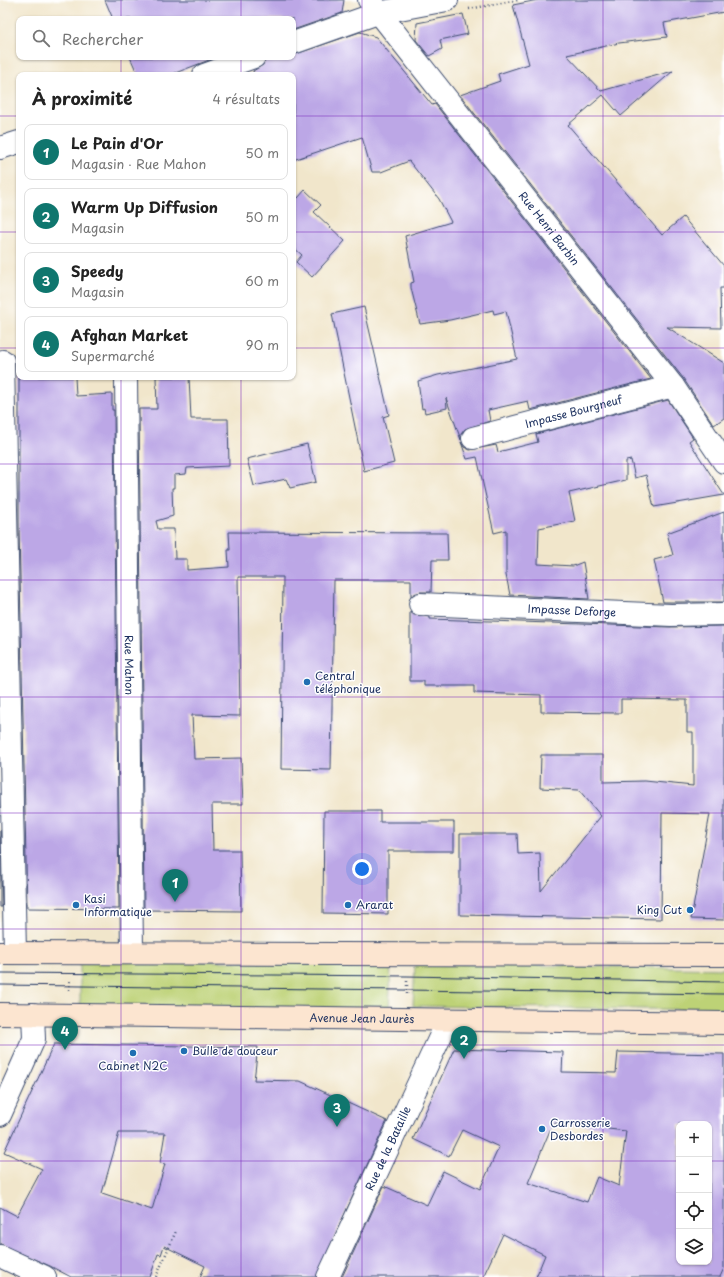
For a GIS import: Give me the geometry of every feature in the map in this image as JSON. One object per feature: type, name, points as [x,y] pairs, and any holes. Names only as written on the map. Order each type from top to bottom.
[{"type":"main road","points":[[7,953],[724,955]]},
{"type":"main road","name":"Avenue Jean Jaurès","points":[[0,1014],[724,1023]]},
{"type":"street","points":[[296,42],[373,6],[447,0]]},
{"type":"street","name":"Rue Henri Barbin","points":[[373,6],[674,386],[724,462]]},
{"type":"street","points":[[212,72],[246,60]]},
{"type":"street","points":[[0,148],[16,143]]},
{"type":"street","points":[[7,360],[7,953]]},
{"type":"street","name":"Rue Mahon","points":[[126,380],[132,953]]},
{"type":"street","name":"Impasse Bourgneuf","points":[[473,438],[674,386]]},
{"type":"street","name":"Impasse Deforge","points":[[420,604],[671,615],[724,614]]},
{"type":"street","points":[[0,1115],[34,1039],[33,1014]]},
{"type":"street","name":"Rue de la Bataille","points":[[328,1277],[448,1020]]},
{"type":"street","points":[[0,1256],[45,1277]]},
{"type":"path","points":[[68,1014],[70,953]]},
{"type":"path","points":[[406,1019],[408,954]]},
{"type":"path","points":[[156,1277],[176,1231]]},
{"type":"green space","points":[[80,960],[391,963],[389,1011],[80,1006]]},
{"type":"green space","points":[[415,963],[724,969],[724,1010],[413,1006]]},
{"type":"building","points":[[105,0],[344,0],[342,13],[296,29],[296,16],[112,16]]},
{"type":"building","points":[[538,0],[724,0],[724,12],[664,23],[667,37],[619,43],[567,55],[601,91],[673,71],[621,116],[603,95],[568,125],[662,235],[683,217],[724,266],[724,288],[720,288],[721,328],[667,327],[724,363],[724,418],[714,425],[683,378],[460,95],[500,81],[498,74],[529,64],[513,5]]},
{"type":"building","points":[[463,14],[468,34],[440,40],[442,49],[429,56],[416,40],[417,23]]},
{"type":"building","points":[[360,32],[376,37],[432,105],[435,104],[651,379],[530,410],[528,401],[488,410],[490,421],[465,429],[461,434],[461,440],[446,398],[447,408],[425,413],[424,408],[422,409],[418,381],[438,375],[517,359],[506,311],[494,314],[493,310],[450,320],[420,324],[411,288],[411,283],[414,282],[405,236],[451,222],[439,199],[409,161],[381,172],[372,172],[362,137],[296,159],[296,72],[253,71],[263,65],[265,60],[296,60],[296,54]]},
{"type":"building","points":[[131,60],[209,60],[178,72],[137,72]]},
{"type":"building","points":[[305,190],[321,205],[314,212],[345,241],[312,277],[296,262],[302,255],[296,250],[296,196],[298,198]]},
{"type":"building","points":[[364,307],[389,415],[383,417],[394,463],[364,471],[332,314]]},
{"type":"building","points":[[19,380],[75,380],[76,396],[112,394],[112,410],[114,410],[119,909],[27,908],[19,528]]},
{"type":"building","points":[[156,380],[189,380],[191,419],[228,419],[229,466],[187,468],[186,474],[174,475],[174,488],[172,488],[173,516],[156,521],[158,529],[174,529],[175,559],[187,559],[187,570],[229,567],[229,532],[447,533],[448,560],[432,560],[431,592],[420,592],[411,596],[411,580],[334,580],[331,770],[281,769],[283,577],[238,577],[240,716],[192,715],[194,759],[241,758],[243,804],[212,804],[213,850],[240,850],[241,911],[144,910],[139,409],[157,409]]},
{"type":"building","points":[[668,400],[693,438],[689,441],[724,495],[654,507],[646,475],[635,478],[631,460],[626,461],[626,480],[569,493],[575,521],[539,528],[538,564],[573,566],[583,562],[589,599],[510,595],[506,575],[506,530],[494,533],[477,457],[467,459],[461,442],[464,447],[470,450],[496,445],[498,452],[538,442],[536,434]]},
{"type":"building","points":[[307,444],[316,482],[290,488],[286,479],[254,486],[247,459]]},
{"type":"building","points":[[724,512],[724,602],[663,602],[654,560],[673,555],[667,533]]},
{"type":"building","points":[[410,612],[414,615],[430,617],[430,619],[670,627],[724,626],[724,920],[691,919],[710,814],[662,813],[661,919],[460,915],[460,834],[517,834],[518,854],[540,853],[541,891],[601,816],[579,790],[540,788],[541,755],[603,755],[603,782],[645,781],[693,786],[693,732],[687,732],[687,700],[621,699],[621,713],[541,712],[541,695],[474,693],[474,686],[424,686],[424,681],[410,681]]},
{"type":"building","points":[[324,811],[380,811],[380,822],[454,822],[454,851],[388,851],[388,914],[323,913]]},
{"type":"building","points":[[0,830],[2,907],[0,907]]},
{"type":"building","points":[[54,1044],[258,1047],[254,1080],[300,1081],[387,1121],[316,1277],[200,1277],[205,1266],[164,1246],[161,1255],[158,1254],[150,1277],[71,1277],[0,1244],[0,1207],[17,1216],[42,1169],[4,1152]],"holes":[[[119,1133],[165,1133],[160,1163],[165,1164],[152,1210],[102,1193]]]},
{"type":"building","points":[[454,1049],[563,1052],[562,1072],[616,1073],[618,1052],[724,1054],[724,1268],[720,1277],[536,1277],[545,1255],[503,1234],[483,1277],[342,1277],[384,1186],[427,1205],[443,1171],[480,1189],[499,1147],[462,1130],[449,1156],[413,1139]],"holes":[[[553,1123],[608,1127],[608,1129],[626,1131],[619,1186],[597,1177],[587,1202],[528,1183]]]},
{"type":"tram line","points":[[0,973],[407,976],[724,982]]},
{"type":"tram line","points":[[0,985],[724,994]]},
{"type":"place","name":"Central téléphonique","points":[[307,682]]},
{"type":"place","name":"Le Pain d'Or","points":[[175,902]]},
{"type":"place","name":"Kasi Informatique","points":[[76,905]]},
{"type":"place","name":"Ararat","points":[[348,905]]},
{"type":"place","name":"King Cut","points":[[690,910]]},
{"type":"place","name":"Afghan Market","points":[[65,1050]]},
{"type":"place","name":"Bulle de douceur","points":[[184,1051]]},
{"type":"place","name":"Cabinet N2C","points":[[133,1053]]},
{"type":"place","name":"Warm Up Diffusion","points":[[464,1059]]},
{"type":"place","name":"Speedy","points":[[337,1127]]},
{"type":"place","name":"Carrosserie Desbordes","points":[[542,1129]]}]
